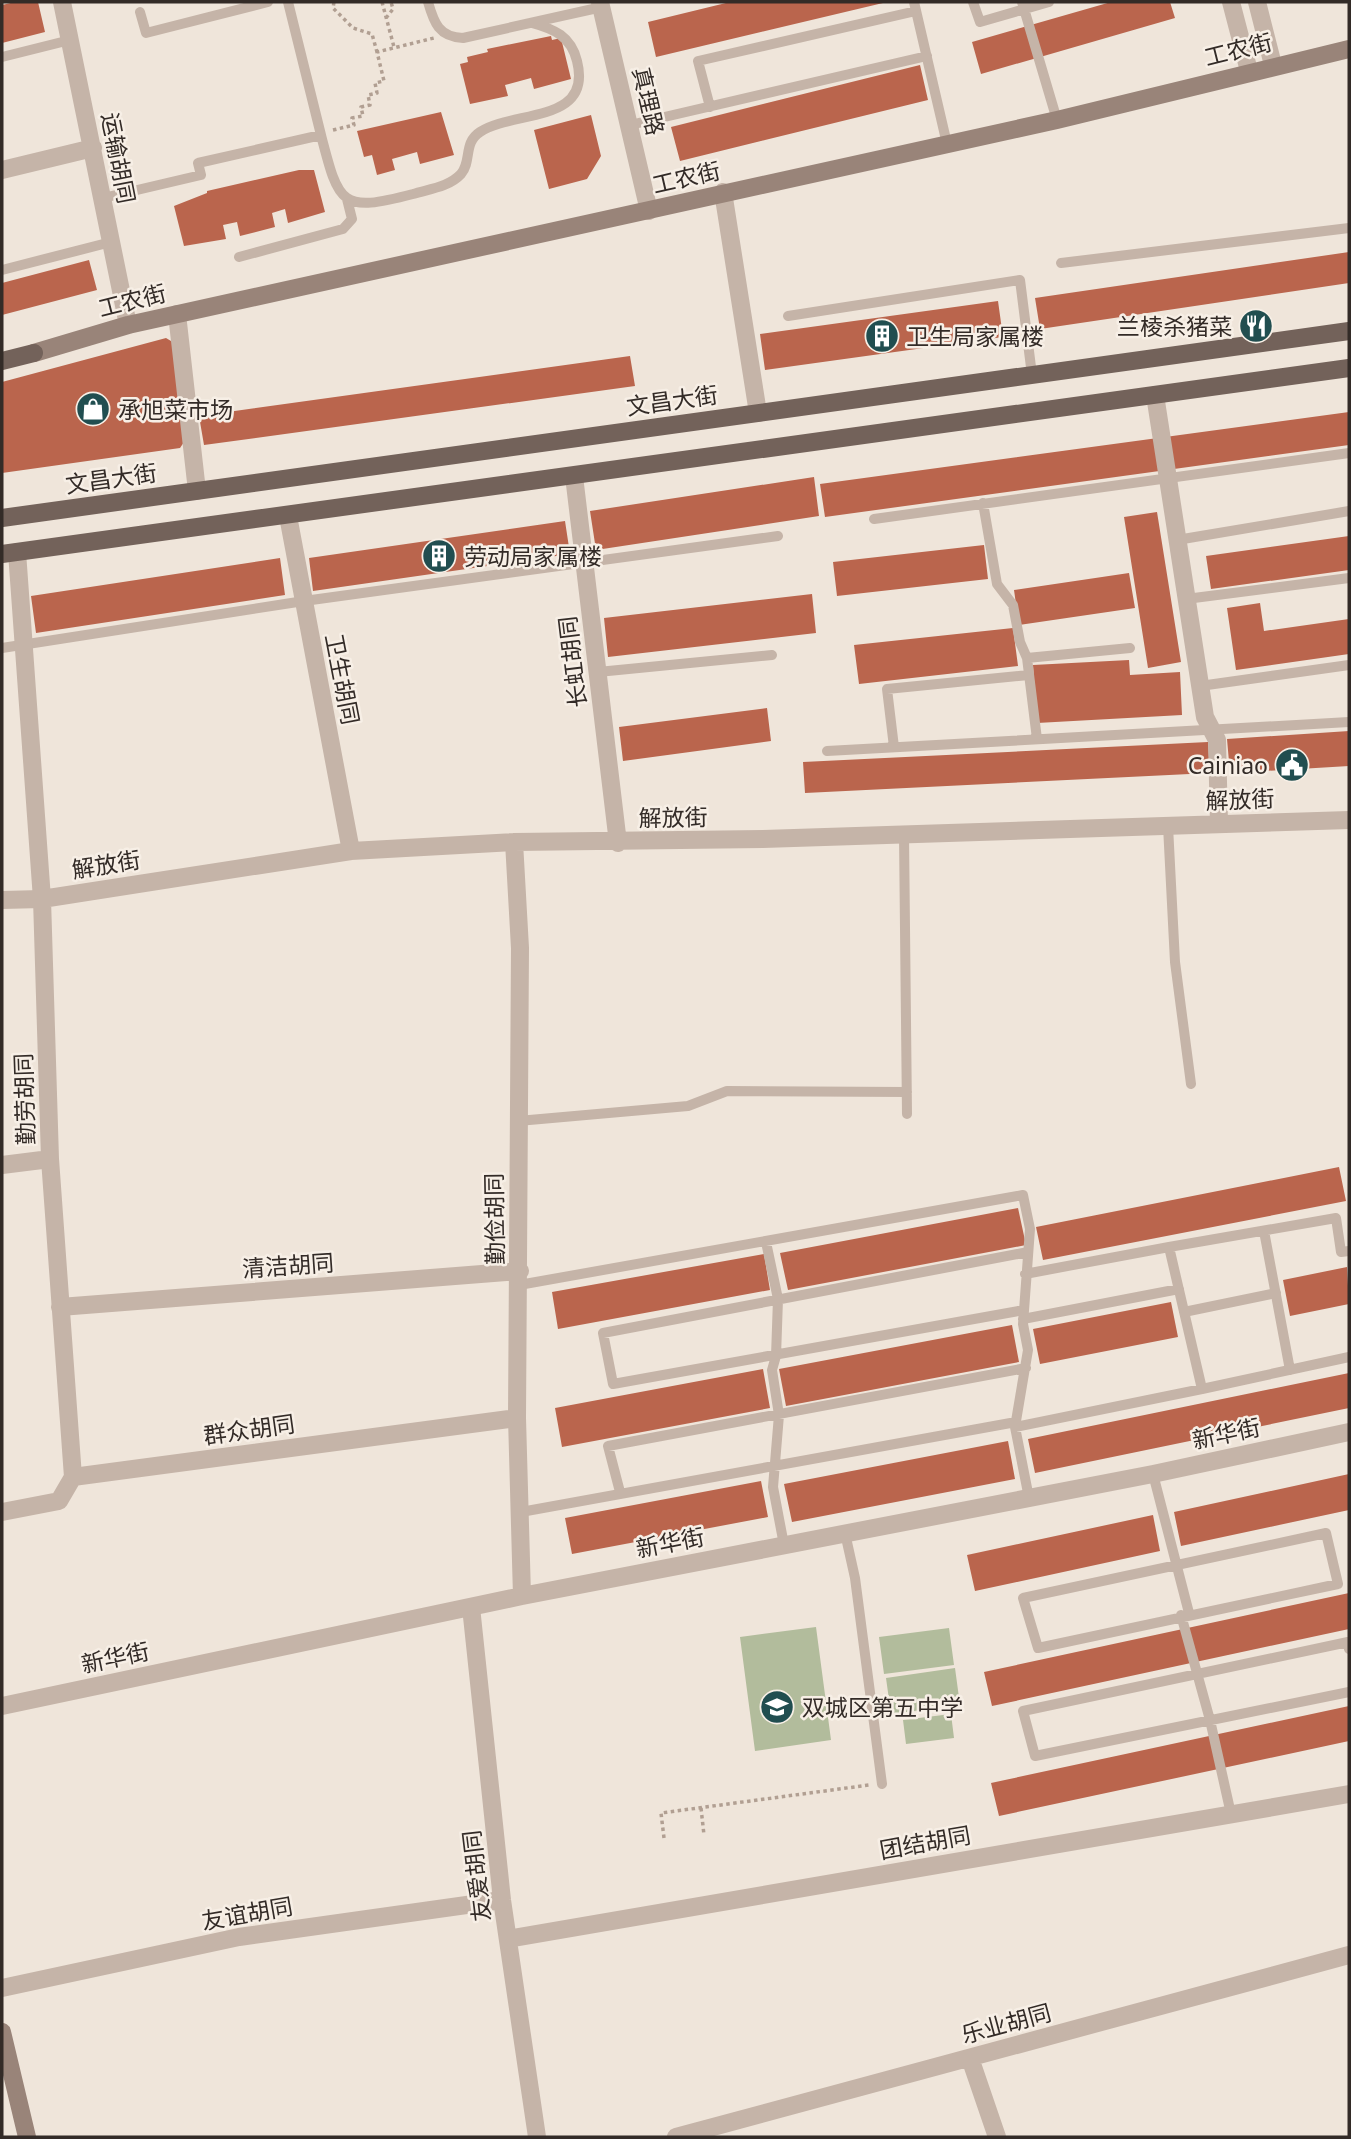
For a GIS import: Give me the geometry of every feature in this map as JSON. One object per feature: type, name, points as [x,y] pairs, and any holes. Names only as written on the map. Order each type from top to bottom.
[{"type":"main road","name":"工农街","points":[[2,361],[128,325],[1057,120],[1273,65],[1349,54]]},
{"type":"main road","name":"文昌大街","points":[[2,518],[1349,331]]},
{"type":"main road","points":[[7,551],[56,548],[1349,368]]},
{"type":"main road","points":[[2,2032],[27,2137]]},
{"type":"street","name":"运输胡同","points":[[62,2],[128,325]]},
{"type":"street","points":[[1231,2],[1249,71]]},
{"type":"street","points":[[1257,2],[1273,65]]},
{"type":"street","name":"真理路","points":[[601,5],[649,211]]},
{"type":"street","points":[[2,170],[93,148]]},
{"type":"street","points":[[723,192],[758,413]]},
{"type":"street","points":[[177,314],[197,491]]},
{"type":"street","points":[[1154,395],[1205,717],[1217,740],[1219,824]]},
{"type":"street","name":"长虹胡同","points":[[575,476],[618,843]]},
{"type":"street","name":"卫生胡同","points":[[288,516],[351,851]]},
{"type":"street","name":"勤劳胡同","points":[[7,551],[24,644],[42,899],[50,1159],[72,1477]]},
{"type":"street","name":"解放街","points":[[2,901],[42,899],[351,851],[514,842],[618,843],[1349,820]]},
{"type":"street","name":"勤俭胡同","points":[[514,842],[520,948],[520,1278],[517,1418],[522,1596]]},
{"type":"street","points":[[2,1165],[50,1159]]},
{"type":"street","name":"清洁胡同","points":[[60,1307],[520,1278]]},
{"type":"street","name":"群众胡同","points":[[72,1477],[517,1418]]},
{"type":"street","name":"新华街","points":[[2,1706],[522,1596],[1153,1474],[1349,1432]]},
{"type":"street","points":[[2,1512],[60,1501],[72,1477]]},
{"type":"street","name":"友爱胡同","points":[[471,1607],[502,1900],[537,2137]]},
{"type":"street","name":"团结胡同","points":[[508,1940],[1349,1794]]},
{"type":"street","name":"友谊胡同","points":[[2,1988],[239,1937],[502,1900]]},
{"type":"street","name":"乐业胡同","points":[[676,2137],[1349,1955]]},
{"type":"street","points":[[970,2058],[997,2137]]},
{"type":"lane","points":[[141,12],[146,33],[268,2]]},
{"type":"lane","points":[[239,257],[343,229],[352,219],[347,199],[337,186],[321,134],[288,2]]},
{"type":"lane","points":[[428,2],[435,25],[446,36],[471,38],[601,5]]},
{"type":"lane","points":[[973,2],[980,22],[1023,5],[1049,2]]},
{"type":"lane","points":[[1023,5],[1057,120]]},
{"type":"lane","points":[[710,107],[698,61],[915,6],[947,144]]},
{"type":"lane","points":[[347,199],[371,205],[447,184],[464,170],[468,147],[481,131],[543,113],[573,96],[580,79],[573,50],[565,37],[555,29],[532,23]]},
{"type":"lane","points":[[2,57],[70,40]]},
{"type":"lane","points":[[629,125],[927,56]]},
{"type":"lane","points":[[103,198],[201,175],[198,163],[321,134]]},
{"type":"lane","points":[[1061,263],[1349,228]]},
{"type":"lane","points":[[2,270],[111,242]]},
{"type":"lane","points":[[788,316],[1020,280],[1032,375]]},
{"type":"lane","points":[[874,519],[1349,453]]},
{"type":"lane","points":[[984,503],[997,584],[1013,606],[1020,642],[1027,658],[1037,739]]},
{"type":"lane","points":[[1177,540],[1349,511]]},
{"type":"lane","points":[[2,648],[304,601],[778,536]]},
{"type":"lane","points":[[1186,599],[1349,578]]},
{"type":"lane","points":[[1027,658],[1130,648]]},
{"type":"lane","points":[[598,672],[772,655]]},
{"type":"lane","points":[[1200,687],[1349,665]]},
{"type":"lane","points":[[894,747],[887,689],[1029,675]]},
{"type":"lane","points":[[827,751],[1349,722]]},
{"type":"lane","points":[[1168,825],[1175,962],[1192,1084]]},
{"type":"lane","points":[[904,835],[907,1114]]},
{"type":"lane","points":[[518,1121],[688,1106],[727,1091],[907,1092]]},
{"type":"lane","points":[[520,1278],[766,1242],[1023,1195],[1030,1229],[1023,1314],[1028,1350],[1016,1424],[1029,1498]]},
{"type":"lane","points":[[1025,1274],[1336,1218],[1341,1252],[1349,1251]]},
{"type":"lane","points":[[1264,1231],[1290,1370]]},
{"type":"lane","points":[[766,1242],[778,1299],[776,1356],[772,1370],[779,1415],[777,1467],[773,1487],[784,1545]]},
{"type":"lane","points":[[1169,1247],[1202,1389]]},
{"type":"lane","points":[[1028,1252],[603,1333],[613,1384],[1179,1289]]},
{"type":"lane","points":[[1184,1312],[1276,1293]]},
{"type":"lane","points":[[521,1511],[1016,1424],[1202,1389],[1349,1357]]},
{"type":"lane","points":[[620,1492],[608,1446],[1026,1368]]},
{"type":"lane","points":[[1153,1474],[1177,1565],[1197,1674],[1231,1814]]},
{"type":"lane","points":[[845,1533],[855,1578],[882,1784]]},
{"type":"lane","points":[[1326,1533],[1338,1584],[1185,1614],[1038,1648],[1023,1598],[1326,1533]]},
{"type":"lane","points":[[1349,1648],[1348,1642],[1024,1711],[1035,1756],[1349,1692]]},
{"type":"path","points":[[321,134],[354,125],[352,118],[363,116],[361,107],[370,104],[368,95],[377,93],[375,83],[384,81],[372,34],[352,29],[333,8],[334,2]]},
{"type":"path","points":[[382,2],[394,48]]},
{"type":"path","points":[[386,18],[393,9],[391,2]]},
{"type":"path","points":[[377,52],[446,36]]},
{"type":"path","points":[[664,1838],[661,1813],[882,1784]]},
{"type":"path","points":[[701,1808],[704,1835]]},
{"type":"green space","points":[[816,1627],[831,1740],[755,1751],[740,1637]]},
{"type":"green space","points":[[949,1628],[954,1665],[884,1674],[879,1637]]},
{"type":"green space","points":[[955,1668],[960,1705],[891,1714],[886,1678]]},
{"type":"green space","points":[[951,1714],[954,1738],[906,1744],[903,1720]]},
{"type":"building","points":[[38,2],[45,32],[2,43],[2,5]]},
{"type":"building","points":[[730,2],[883,3],[656,57],[648,22]]},
{"type":"building","points":[[1111,2],[1170,2],[1175,18],[981,74],[972,42]]},
{"type":"building","points":[[551,36],[552,40],[561,38],[571,79],[534,89],[531,78],[505,85],[508,96],[470,104],[460,64],[468,62],[467,57],[488,52],[487,49]]},
{"type":"building","points":[[920,65],[928,100],[680,161],[671,127]]},
{"type":"building","points":[[441,112],[454,155],[420,164],[417,152],[392,159],[395,170],[377,175],[372,155],[364,157],[357,131]]},
{"type":"building","points":[[591,115],[601,156],[587,179],[549,189],[534,130]]},
{"type":"building","points":[[299,170],[314,170],[325,212],[288,223],[285,209],[272,213],[275,227],[240,236],[237,222],[223,225],[226,239],[184,246],[174,206],[207,191]]},
{"type":"building","points":[[1349,252],[1349,283],[1040,329],[1035,298]]},
{"type":"building","points":[[89,260],[97,290],[2,315],[2,283]]},
{"type":"building","name":"卫生局家属楼","points":[[998,301],[1003,337],[765,370],[760,334]]},
{"type":"building","name":"承旭菜市场","points":[[166,338],[176,344],[188,436],[180,448],[2,473],[2,382]]},
{"type":"building","points":[[630,356],[635,386],[204,445],[199,416]]},
{"type":"building","points":[[1349,412],[1349,445],[825,517],[820,484]]},
{"type":"building","points":[[814,477],[819,516],[596,550],[590,511]]},
{"type":"building","points":[[1157,512],[1181,662],[1148,668],[1124,517]]},
{"type":"building","name":"劳动局家属楼","points":[[565,521],[570,554],[313,591],[309,558]]},
{"type":"building","points":[[1349,536],[1349,570],[1211,589],[1206,556]]},
{"type":"building","points":[[984,545],[988,579],[837,596],[833,562]]},
{"type":"building","points":[[280,558],[285,595],[36,633],[31,596]]},
{"type":"building","points":[[1129,573],[1135,608],[1019,625],[1014,590]]},
{"type":"building","points":[[812,594],[816,633],[608,657],[604,618]]},
{"type":"building","points":[[1260,603],[1264,631],[1349,619],[1349,654],[1236,670],[1227,608]]},
{"type":"building","points":[[1013,628],[1018,666],[859,684],[854,645]]},
{"type":"building","points":[[1129,660],[1130,675],[1180,672],[1182,715],[1037,723],[1033,665]]},
{"type":"building","points":[[767,708],[771,741],[623,761],[619,727]]},
{"type":"building","points":[[1349,731],[1349,766],[1230,773],[1227,739]]},
{"type":"building","points":[[1208,742],[1210,773],[805,793],[803,762]]},
{"type":"building","points":[[1339,1167],[1346,1201],[1043,1260],[1036,1227]]},
{"type":"building","points":[[1018,1208],[1026,1245],[788,1290],[780,1253]]},
{"type":"building","points":[[764,1254],[770,1290],[558,1329],[552,1292]]},
{"type":"building","points":[[1347,1267],[1349,1304],[1290,1316],[1283,1280]]},
{"type":"building","points":[[1171,1302],[1178,1337],[1040,1364],[1033,1329]]},
{"type":"building","points":[[1012,1325],[1019,1362],[786,1406],[779,1369]]},
{"type":"building","points":[[763,1369],[770,1408],[562,1447],[555,1408]]},
{"type":"building","points":[[1349,1373],[1349,1408],[1035,1473],[1028,1439]]},
{"type":"building","points":[[1008,1441],[1015,1479],[792,1522],[784,1484]]},
{"type":"building","points":[[1349,1474],[1349,1510],[1181,1546],[1174,1512]]},
{"type":"building","points":[[761,1481],[768,1517],[572,1554],[565,1518]]},
{"type":"building","points":[[1153,1515],[1160,1551],[975,1591],[967,1555]]},
{"type":"building","points":[[1349,1593],[1349,1629],[992,1706],[984,1672]]},
{"type":"building","points":[[1349,1706],[1349,1741],[999,1816],[991,1783]]},
{"type":"place","name":"兰棱杀猪菜","points":[[1256,326]]},
{"type":"place","name":"卫生局家属楼","points":[[882,336]]},
{"type":"place","name":"承旭菜市场","points":[[93,409]]},
{"type":"place","name":"劳动局家属楼","points":[[439,556]]},
{"type":"place","name":"Cainiao","points":[[1292,765]]},
{"type":"place","name":"双城区第五中学","points":[[777,1707]]}]
